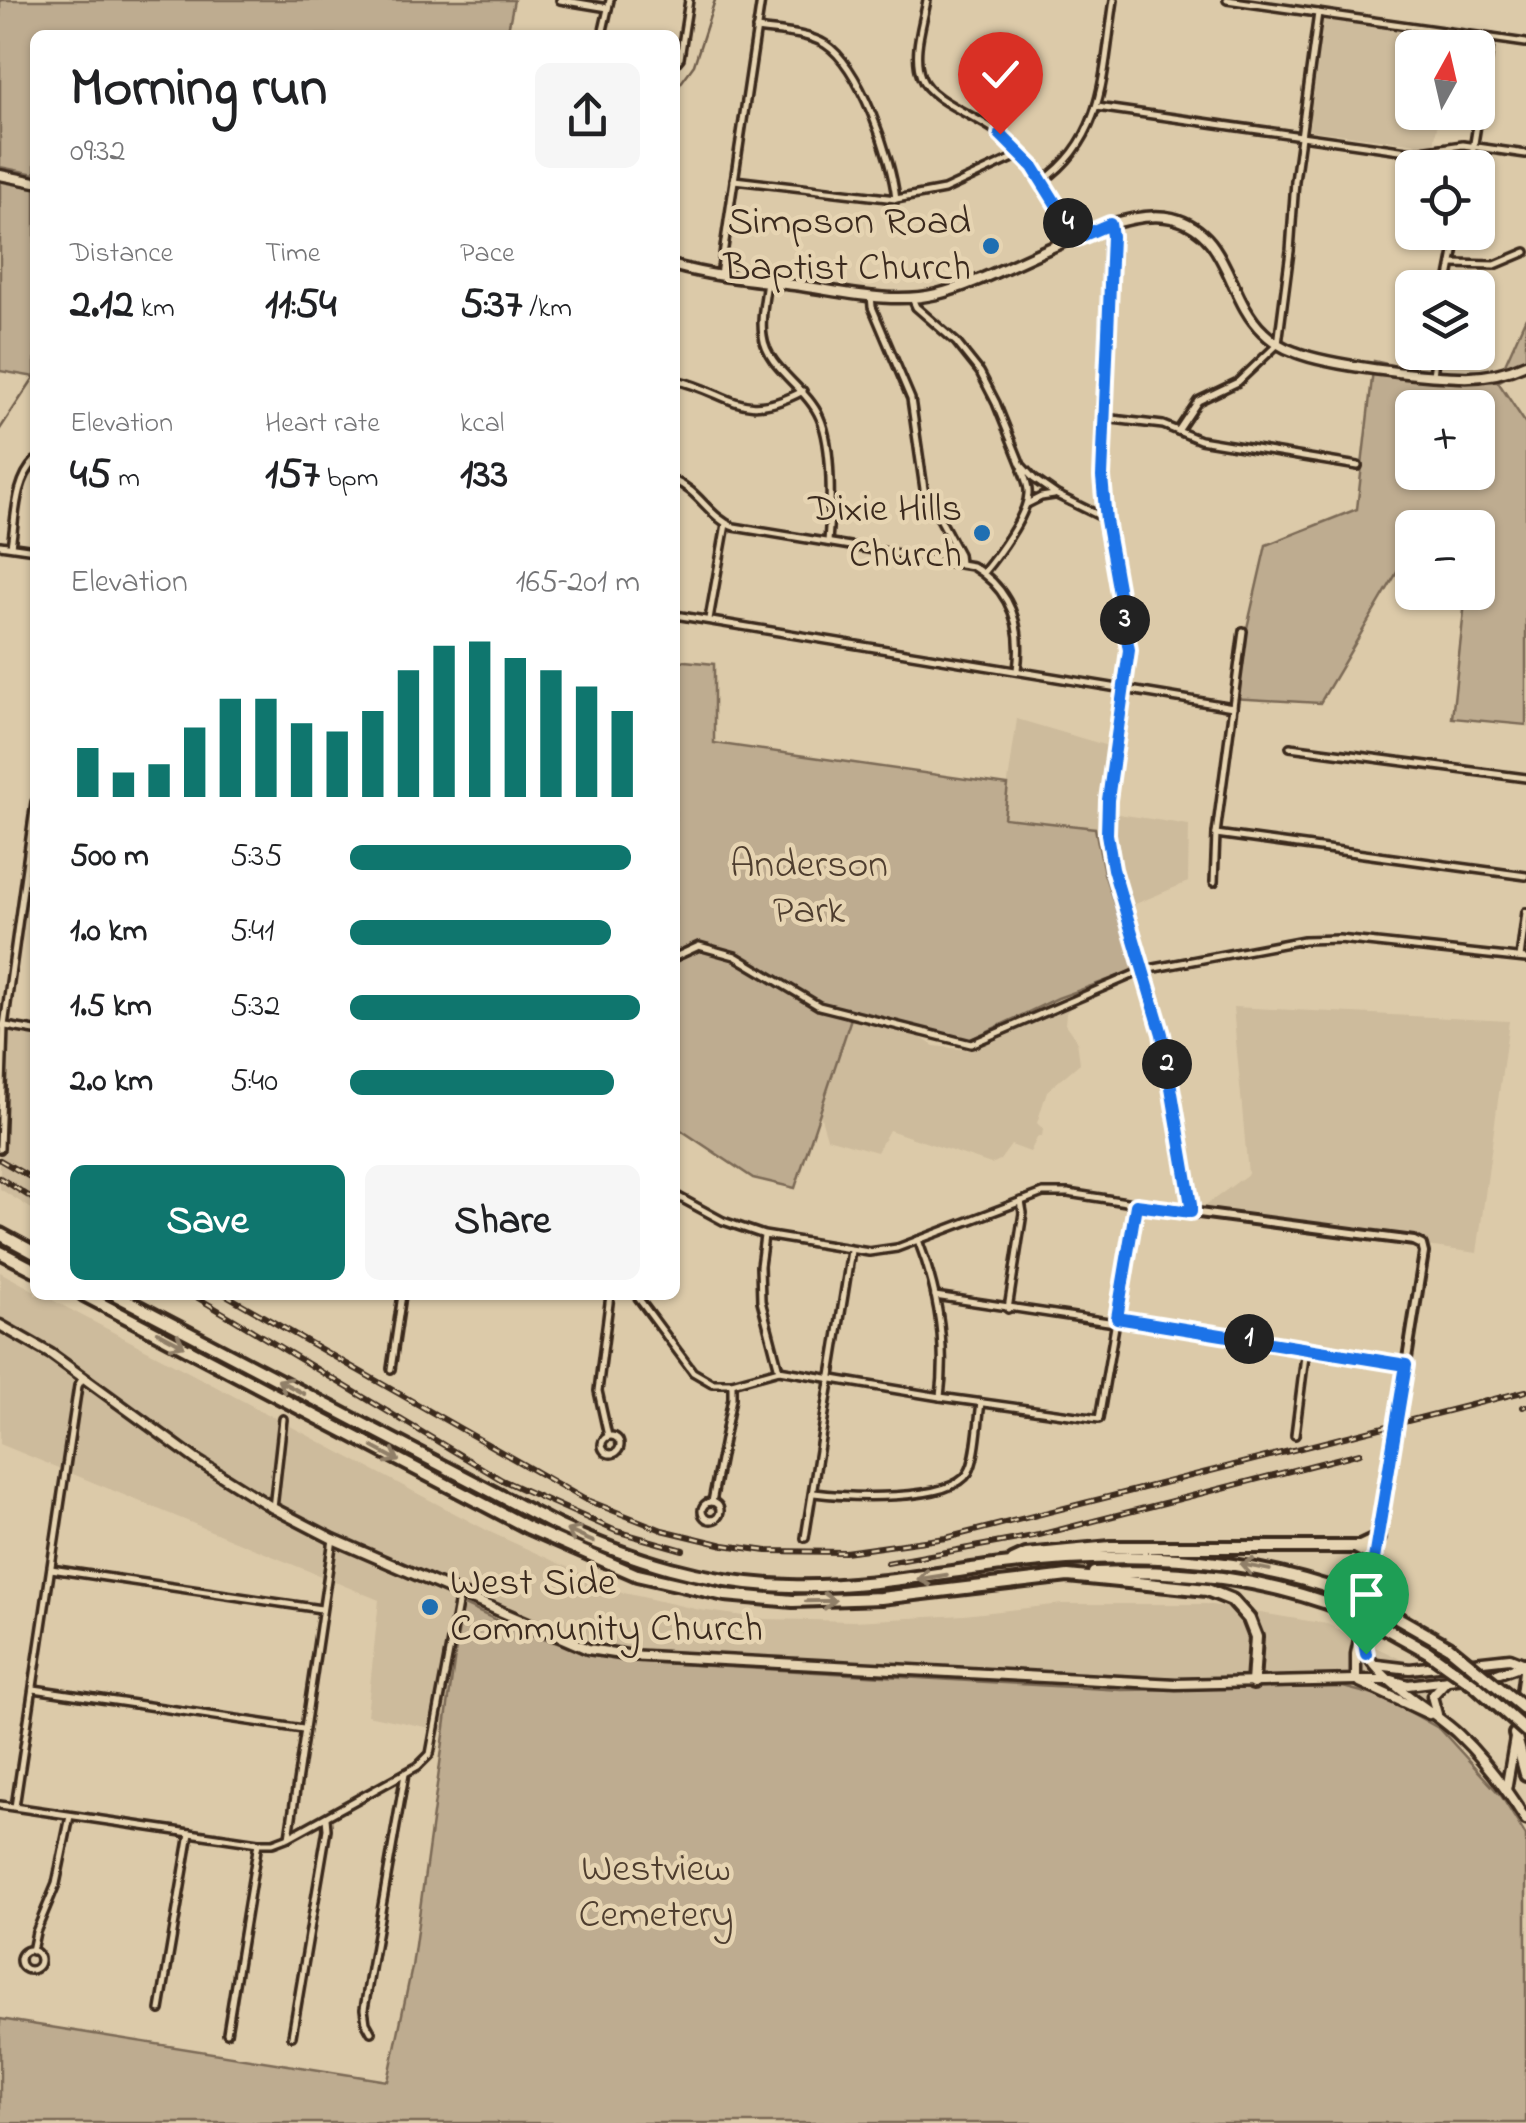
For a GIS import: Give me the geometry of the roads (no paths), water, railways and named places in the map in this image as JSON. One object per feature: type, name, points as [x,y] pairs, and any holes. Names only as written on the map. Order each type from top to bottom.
[{"type":"highway","points":[[0,1234],[30,1250]]},
{"type":"highway","points":[[0,1252],[30,1267]]},
{"type":"highway","points":[[93,1300],[567,1547],[637,1575],[696,1590],[772,1601],[846,1600],[1136,1572],[1212,1575],[1285,1589],[1384,1627],[1476,1686],[1521,1732],[1526,1774]]},
{"type":"highway","points":[[126,1300],[556,1525],[648,1562],[734,1582],[800,1586],[918,1579],[1002,1566],[1106,1557],[1197,1558],[1272,1570],[1348,1594],[1386,1611],[1449,1647],[1526,1710]]},
{"type":"highway","points":[[1002,1566],[1026,1556],[1080,1548],[1353,1547],[1379,1538]]},
{"type":"highway","points":[[1353,1547],[1369,1554],[1375,1564]]},
{"type":"highway","points":[[1068,1576],[1200,1589],[1226,1596],[1246,1612],[1256,1637],[1252,1683]]},
{"type":"main road","points":[[0,175],[30,181]]},
{"type":"main road","points":[[680,267],[912,298],[956,289],[1110,224],[1150,215],[1177,219],[1198,230],[1220,254],[1252,319],[1278,344],[1309,356],[1433,374],[1490,375],[1526,364]]},
{"type":"main road","points":[[0,1325],[83,1376],[198,1462],[273,1508],[576,1646],[627,1656],[1128,1683],[1392,1680],[1408,1684],[1496,1674],[1526,1663]]},
{"type":"main road","points":[[1356,1680],[1354,1669],[1375,1564]]},
{"type":"main road","points":[[1356,1680],[1362,1632]]},
{"type":"main road","points":[[1363,1647],[1374,1664],[1479,1756],[1526,1820]]},
{"type":"main road","points":[[1374,1664],[1410,1669],[1510,1658],[1526,1663]]},
{"type":"main road","points":[[1392,1680],[1401,1674],[1526,1663]]},
{"type":"main road","points":[[1506,1790],[1521,1732],[1520,1694],[1526,1663]]},
{"type":"main road","points":[[1496,1674],[1514,1681],[1520,1694]]},
{"type":"main road","points":[[1356,1680],[1440,1719]]},
{"type":"main road","points":[[1440,1719],[1432,1696],[1446,1681]]},
{"type":"street","points":[[560,0],[610,4],[603,30]]},
{"type":"street","points":[[680,58],[689,0]]},
{"type":"street","points":[[720,275],[761,0]]},
{"type":"street","points":[[928,0],[918,48],[921,78],[932,92],[992,128],[1022,154],[1077,238]]},
{"type":"street","points":[[1042,181],[1079,148],[1098,107],[1114,0]]},
{"type":"street","points":[[1227,0],[1436,30]]},
{"type":"street","points":[[1178,430],[1198,402],[1238,382],[1278,344],[1318,13]]},
{"type":"street","points":[[756,29],[818,41],[836,54],[875,118],[896,199]]},
{"type":"street","points":[[1495,39],[1526,43]]},
{"type":"street","points":[[1098,107],[1414,152],[1452,146],[1526,154]]},
{"type":"street","points":[[1473,150],[1477,130]]},
{"type":"street","points":[[734,180],[896,199],[944,190],[1022,154]]},
{"type":"street","points":[[1110,224],[1102,477],[1106,520],[1128,634],[1107,834],[1113,869],[1162,1034],[1191,1212]]},
{"type":"street","points":[[1451,270],[1455,250]]},
{"type":"street","points":[[1452,264],[1494,265],[1526,252]]},
{"type":"street","points":[[768,281],[762,327],[764,344],[818,412],[826,436],[828,542]]},
{"type":"street","points":[[871,295],[872,307],[911,399],[924,489],[960,562]]},
{"type":"street","points":[[912,298],[916,307],[956,342],[980,372],[996,402],[1028,487],[1026,505],[997,556],[982,572]]},
{"type":"street","points":[[1433,374],[1434,370]]},
{"type":"street","points":[[680,381],[744,407],[778,402],[803,391]]},
{"type":"street","points":[[1104,418],[1163,425],[1200,440],[1358,466]]},
{"type":"street","points":[[1020,465],[1034,480],[1106,520]]},
{"type":"street","points":[[11,546],[20,486],[30,467]]},
{"type":"street","points":[[680,484],[700,497],[726,524],[960,562],[982,572],[995,585],[1016,620],[1020,643],[1017,670]]},
{"type":"street","points":[[1026,505],[1057,494]]},
{"type":"street","points":[[709,620],[726,524]]},
{"type":"street","points":[[0,545],[30,549]]},
{"type":"street","points":[[680,616],[1233,707]]},
{"type":"street","points":[[1214,882],[1216,834],[1243,632]]},
{"type":"street","points":[[1290,746],[1526,778]]},
{"type":"street","points":[[1216,834],[1526,876]]},
{"type":"street","points":[[0,1150],[2,1026],[30,836]]},
{"type":"street","points":[[680,954],[699,946],[734,956],[820,1006],[971,1044],[1144,970],[1322,938],[1523,959],[1526,912]]},
{"type":"street","points":[[2,1026],[30,1030]]},
{"type":"street","points":[[680,1197],[723,1221],[764,1235],[852,1250],[884,1252],[1058,1191],[1422,1245],[1424,1253],[1375,1564]]},
{"type":"street","points":[[1008,1309],[1023,1213],[1021,1201]]},
{"type":"street","points":[[640,1300],[693,1372],[712,1383],[732,1384],[779,1370],[1096,1419],[1102,1415],[1136,1205]]},
{"type":"street","points":[[764,1235],[761,1301],[779,1370]]},
{"type":"street","points":[[918,1240],[936,1296],[944,1349],[940,1397]]},
{"type":"street","points":[[806,1538],[852,1250]]},
{"type":"street","points":[[936,1296],[1406,1365]]},
{"type":"street","points":[[391,1370],[401,1300]]},
{"type":"street","points":[[608,1436],[598,1391],[609,1300]]},
{"type":"street","points":[[1295,1435],[1306,1348]]},
{"type":"street","points":[[16,1807],[78,1386],[83,1376]]},
{"type":"street","points":[[712,1502],[732,1384]]},
{"type":"street","points":[[814,1493],[886,1497],[923,1492],[961,1480],[971,1467],[980,1403]]},
{"type":"street","points":[[273,1508],[283,1419]]},
{"type":"street","points":[[289,1838],[320,1609],[334,1539]]},
{"type":"street","points":[[51,1569],[320,1609]]},
{"type":"street","points":[[0,1805],[258,1843],[289,1838],[424,1762],[434,1745],[460,1593]]},
{"type":"street","points":[[33,1689],[303,1729]]},
{"type":"street","points":[[370,2032],[364,2009],[405,1774]]},
{"type":"street","points":[[32,1951],[56,1884],[70,1816]]},
{"type":"street","points":[[292,2036],[328,1829],[326,1818]]},
{"type":"street","points":[[160,2010],[190,1833]]},
{"type":"street","points":[[226,2033],[258,1843]]},
{"type":"waterway","points":[[680,84],[694,65],[715,0]]},
{"type":"waterway","points":[[0,429],[30,384]]},
{"type":"railway","points":[[0,1160],[30,1177]]},
{"type":"railway","points":[[0,1178],[30,1197]]},
{"type":"railway","points":[[201,1300],[502,1480],[616,1531],[683,1550]]},
{"type":"railway","points":[[235,1300],[584,1499],[662,1530],[767,1551],[845,1552],[946,1538],[1526,1391]]},
{"type":"railway","points":[[887,1563],[1039,1535],[1360,1453]]},
{"type":"place","name":"Simpson Road Baptist Church","points":[[991,246]]},
{"type":"place","name":"Dixie Hills Church","points":[[982,533]]},
{"type":"place","name":"West Side Community Church","points":[[430,1607]]},
{"type":"park label","name":"Anderson Park","points":[[809,889]]},
{"type":"park label","name":"Westview Cemetery","points":[[656,1893]]}]
